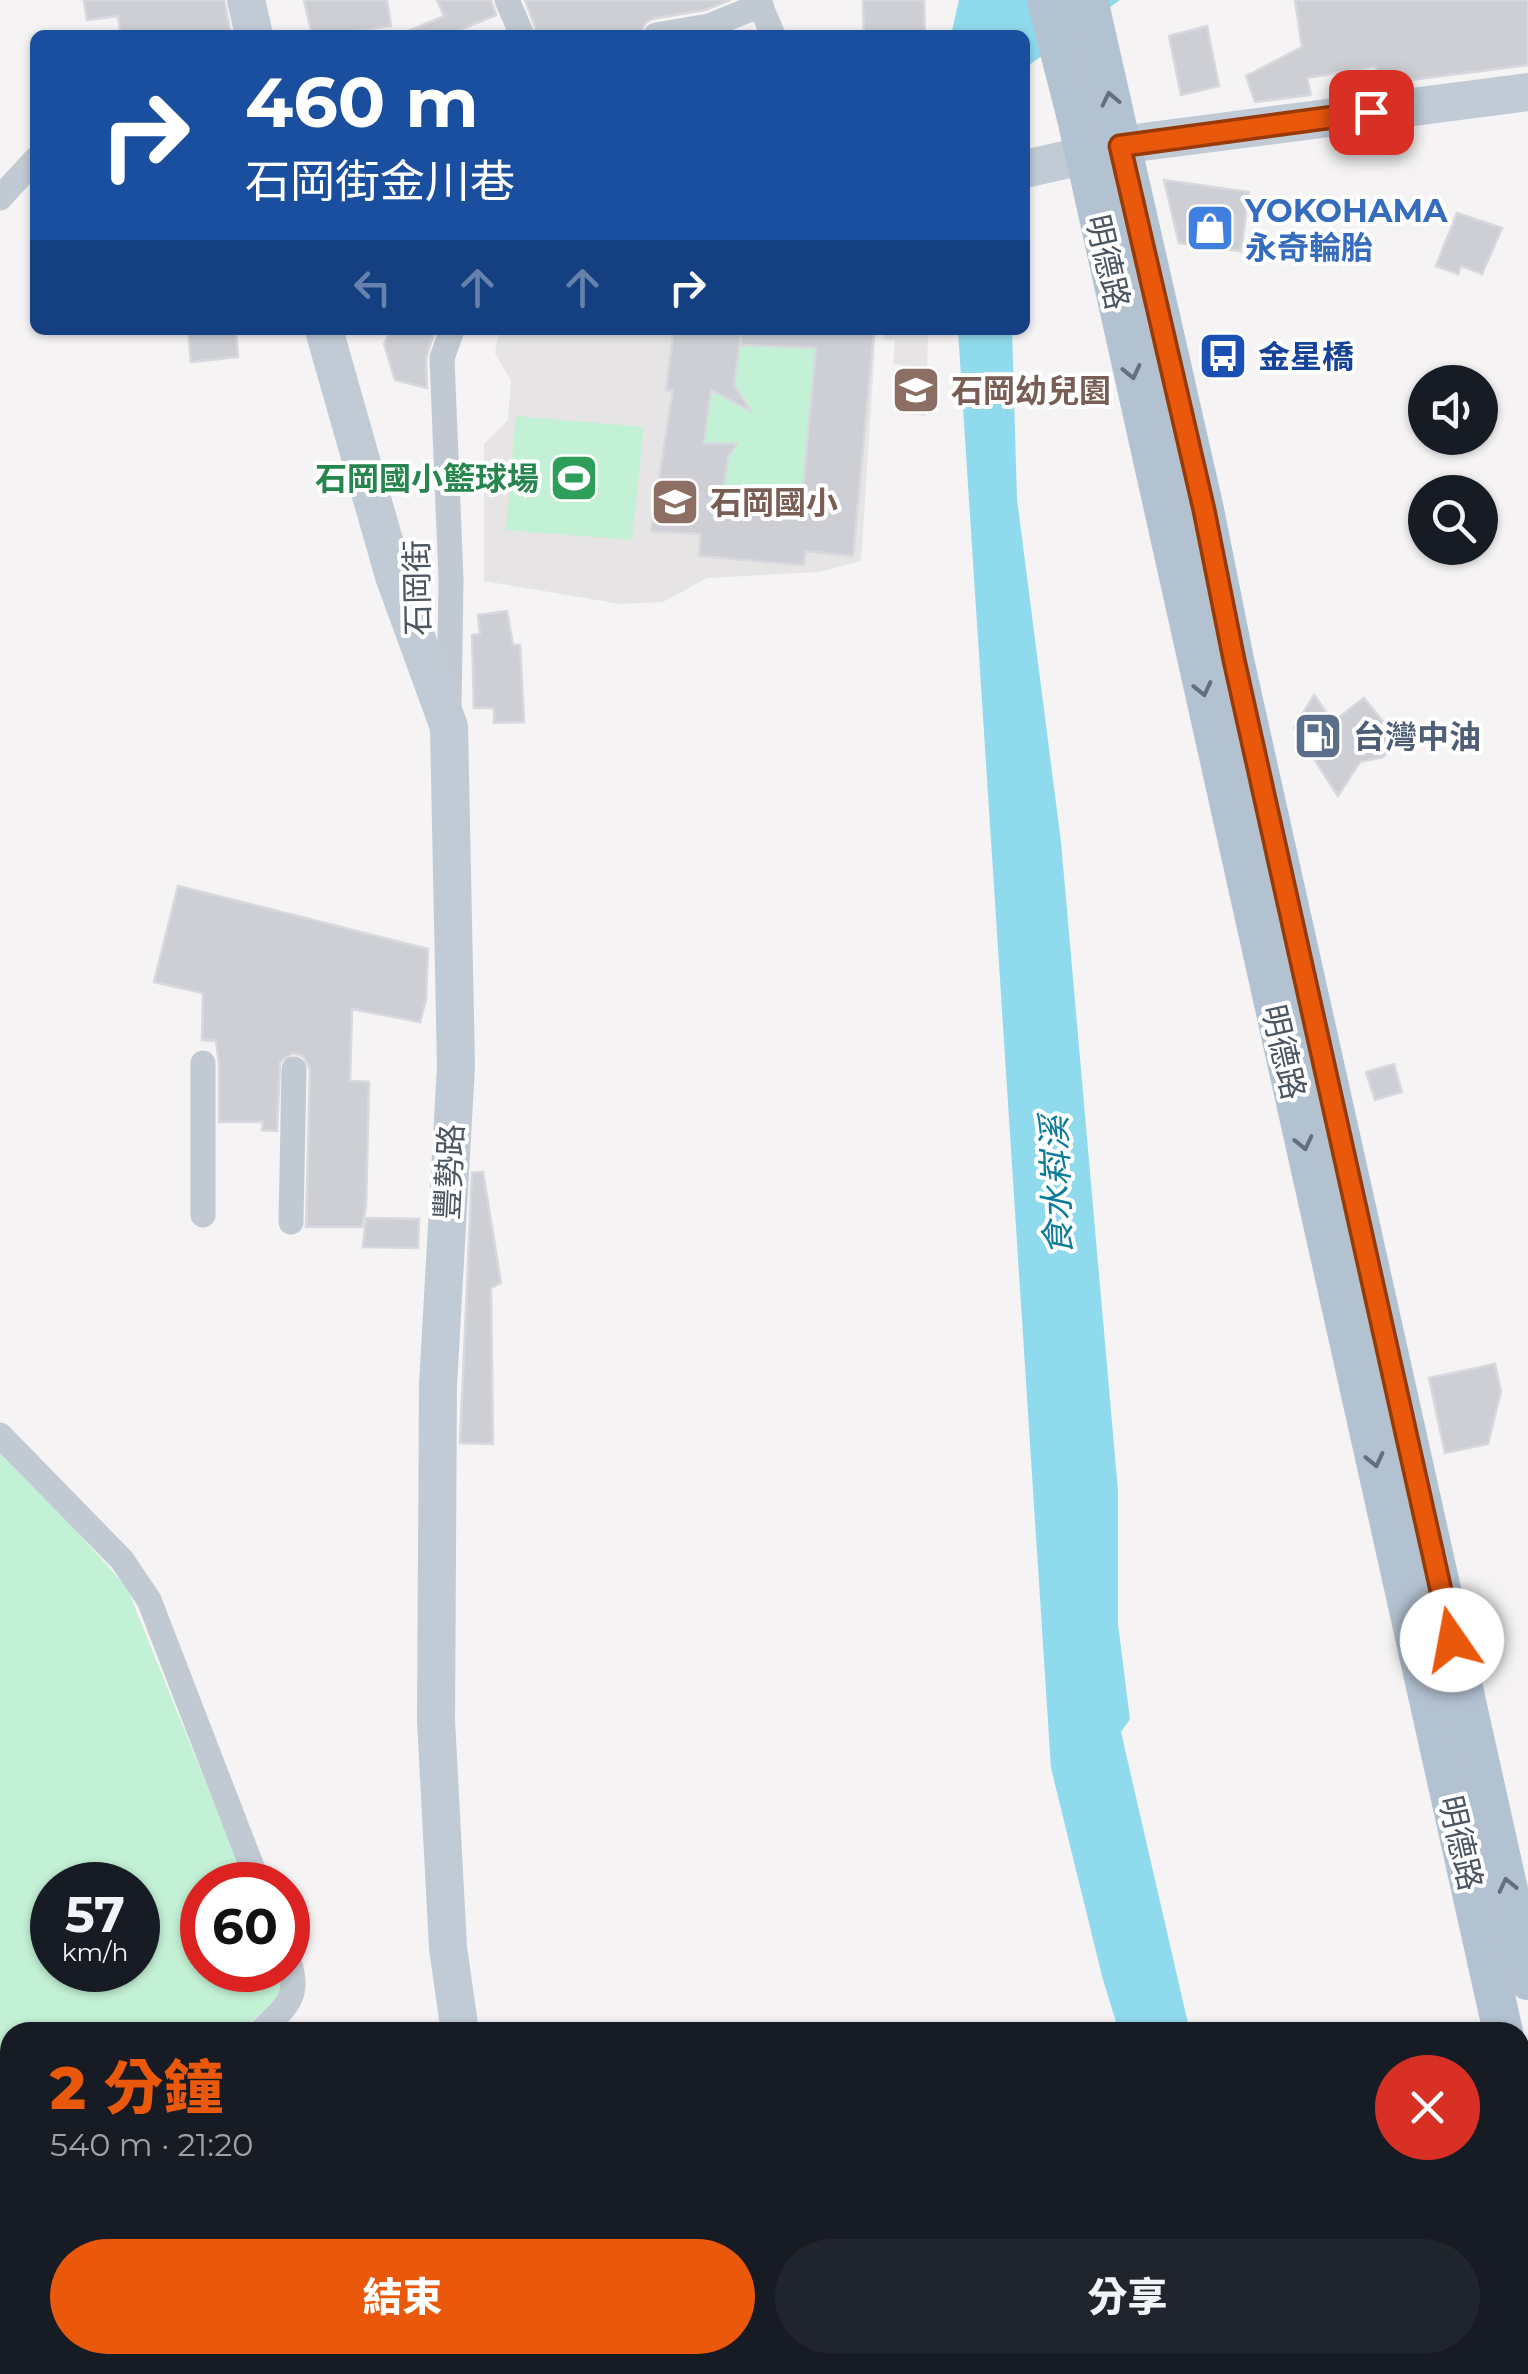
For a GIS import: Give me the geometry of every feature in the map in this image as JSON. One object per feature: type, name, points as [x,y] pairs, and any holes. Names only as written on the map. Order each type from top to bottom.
[{"type":"main road","name":"明德路","points":[[1046,0],[1065,72],[1102,150]]},
{"type":"main road","name":"明德路","points":[[1088,0],[1099,48],[1102,150],[1266,887],[1501,2022]]},
{"type":"main road","name":"明德路","points":[[1266,887],[1528,1980]]},
{"type":"street","points":[[246,0],[253,30]]},
{"type":"street","points":[[507,0],[520,30]]},
{"type":"street","points":[[685,30],[709,26],[759,2],[770,30]]},
{"type":"street","points":[[1032,167],[1102,150],[1528,92]]},
{"type":"street","points":[[0,198],[30,165]]},
{"type":"street","name":"豐勢路","points":[[325,335],[394,576],[449,727],[456,1066],[438,1386],[436,1720],[448,1948],[459,2022]]},
{"type":"street","name":"石岡街","points":[[449,727],[452,591],[442,358],[450,335]]},
{"type":"street","points":[[203,1063],[203,1215]]},
{"type":"street","points":[[291,1222],[294,1069]]},
{"type":"street","points":[[0,1434],[122,1560],[149,1600],[251,1862]]},
{"type":"street","points":[[270,2022],[286,2007],[292,1992]]},
{"type":"shaded area","name":"石岡國小","points":[[498,335],[876,335],[861,561],[818,572],[707,578],[663,602],[620,604],[484,581],[484,444],[508,420],[511,381],[495,353]]},
{"type":"shaded area","name":"石岡幼兒園","points":[[884,335],[928,335],[926,416],[904,414],[906,366],[893,364],[895,340],[884,339]]},
{"type":"green space","points":[[740,343],[816,348],[801,509],[722,504],[728,457],[704,445],[710,394],[724,395],[734,385]]},
{"type":"green space","name":"石岡國小籃球場","points":[[516,416],[644,427],[632,540],[506,530]]},
{"type":"green space","points":[[0,1445],[127,1588],[238,1862],[180,1862],[180,1992],[279,1992],[274,2003],[251,2022],[0,2022]]},
{"type":"water","points":[[959,0],[1120,0],[1030,64],[1030,30],[952,30]]},
{"type":"water","name":"食水嵙溪","points":[[958,335],[1012,335],[1017,499],[1061,842],[1118,1491],[1118,1624],[1130,1719],[1121,1732],[1188,2022],[1116,2022],[1051,1768]]},
{"type":"building","points":[[84,0],[224,0],[230,30],[120,30],[118,16],[87,20]]},
{"type":"building","points":[[304,0],[387,0],[391,26],[311,30]]},
{"type":"building","points":[[437,0],[491,0],[496,15],[460,30],[411,30],[444,16]]},
{"type":"building","points":[[525,0],[730,0],[705,10],[652,19],[642,30],[536,30]]},
{"type":"building","points":[[863,0],[924,0],[925,30],[864,30]]},
{"type":"building","points":[[1295,0],[1528,0],[1528,65],[1379,84],[1376,66],[1307,78],[1311,95],[1255,102],[1246,76],[1302,47]]},
{"type":"building","points":[[1207,26],[1219,86],[1181,95],[1169,36]]},
{"type":"building","name":"YOKOHAMA 永奇輪胎","points":[[1164,180],[1249,192],[1241,251],[1179,243]]},
{"type":"building","points":[[1457,213],[1502,228],[1482,274],[1461,266],[1458,274],[1436,266]]},
{"type":"building","points":[[188,335],[236,335],[238,357],[191,362]]},
{"type":"building","points":[[388,335],[433,335],[426,358],[427,388],[395,380],[384,344]]},
{"type":"building","points":[[673,335],[741,335],[874,335],[853,556],[806,551],[804,565],[699,556],[701,534],[651,531],[673,390],[666,390]],"holes":[[[741,335],[741,345],[816,348],[801,509],[722,504],[728,457],[737,444],[704,443],[711,390],[752,412],[734,385]]]},
{"type":"building","points":[[507,611],[513,645],[520,645],[524,722],[494,723],[494,708],[474,708],[472,635],[480,634],[478,615]]},
{"type":"building","points":[[1314,695],[1333,722],[1364,698],[1398,740],[1383,757],[1360,762],[1338,796],[1294,728]]},
{"type":"building","points":[[178,886],[428,949],[426,999],[420,1022],[352,1009],[350,1081],[369,1082],[362,1227],[306,1227],[310,1069],[303,1056],[293,1053],[280,1062],[277,1131],[262,1130],[263,1122],[219,1122],[219,1063],[216,1041],[202,1040],[203,993],[154,982]]},
{"type":"building","points":[[1394,1064],[1402,1092],[1375,1100],[1366,1072]]},
{"type":"building","points":[[483,1172],[501,1283],[491,1288],[493,1444],[460,1443],[472,1173]]},
{"type":"building","points":[[366,1218],[419,1219],[418,1248],[363,1247]]},
{"type":"building","points":[[1495,1364],[1501,1391],[1488,1444],[1445,1453],[1429,1378]]},
{"type":"place","name":"YOKOHAMA 永奇輪胎","points":[[1210,228]]},
{"type":"place","name":"金星橋","points":[[1223,356]]},
{"type":"place","name":"石岡幼兒園","points":[[916,390]]},
{"type":"place","name":"石岡國小籃球場","points":[[574,478]]},
{"type":"place","name":"石岡國小","points":[[675,502]]},
{"type":"place","name":"台灣中油","points":[[1318,736]]},
{"type":"route","points":[[1371,112],[1120,146],[1204,510],[1452,1640]]}]
